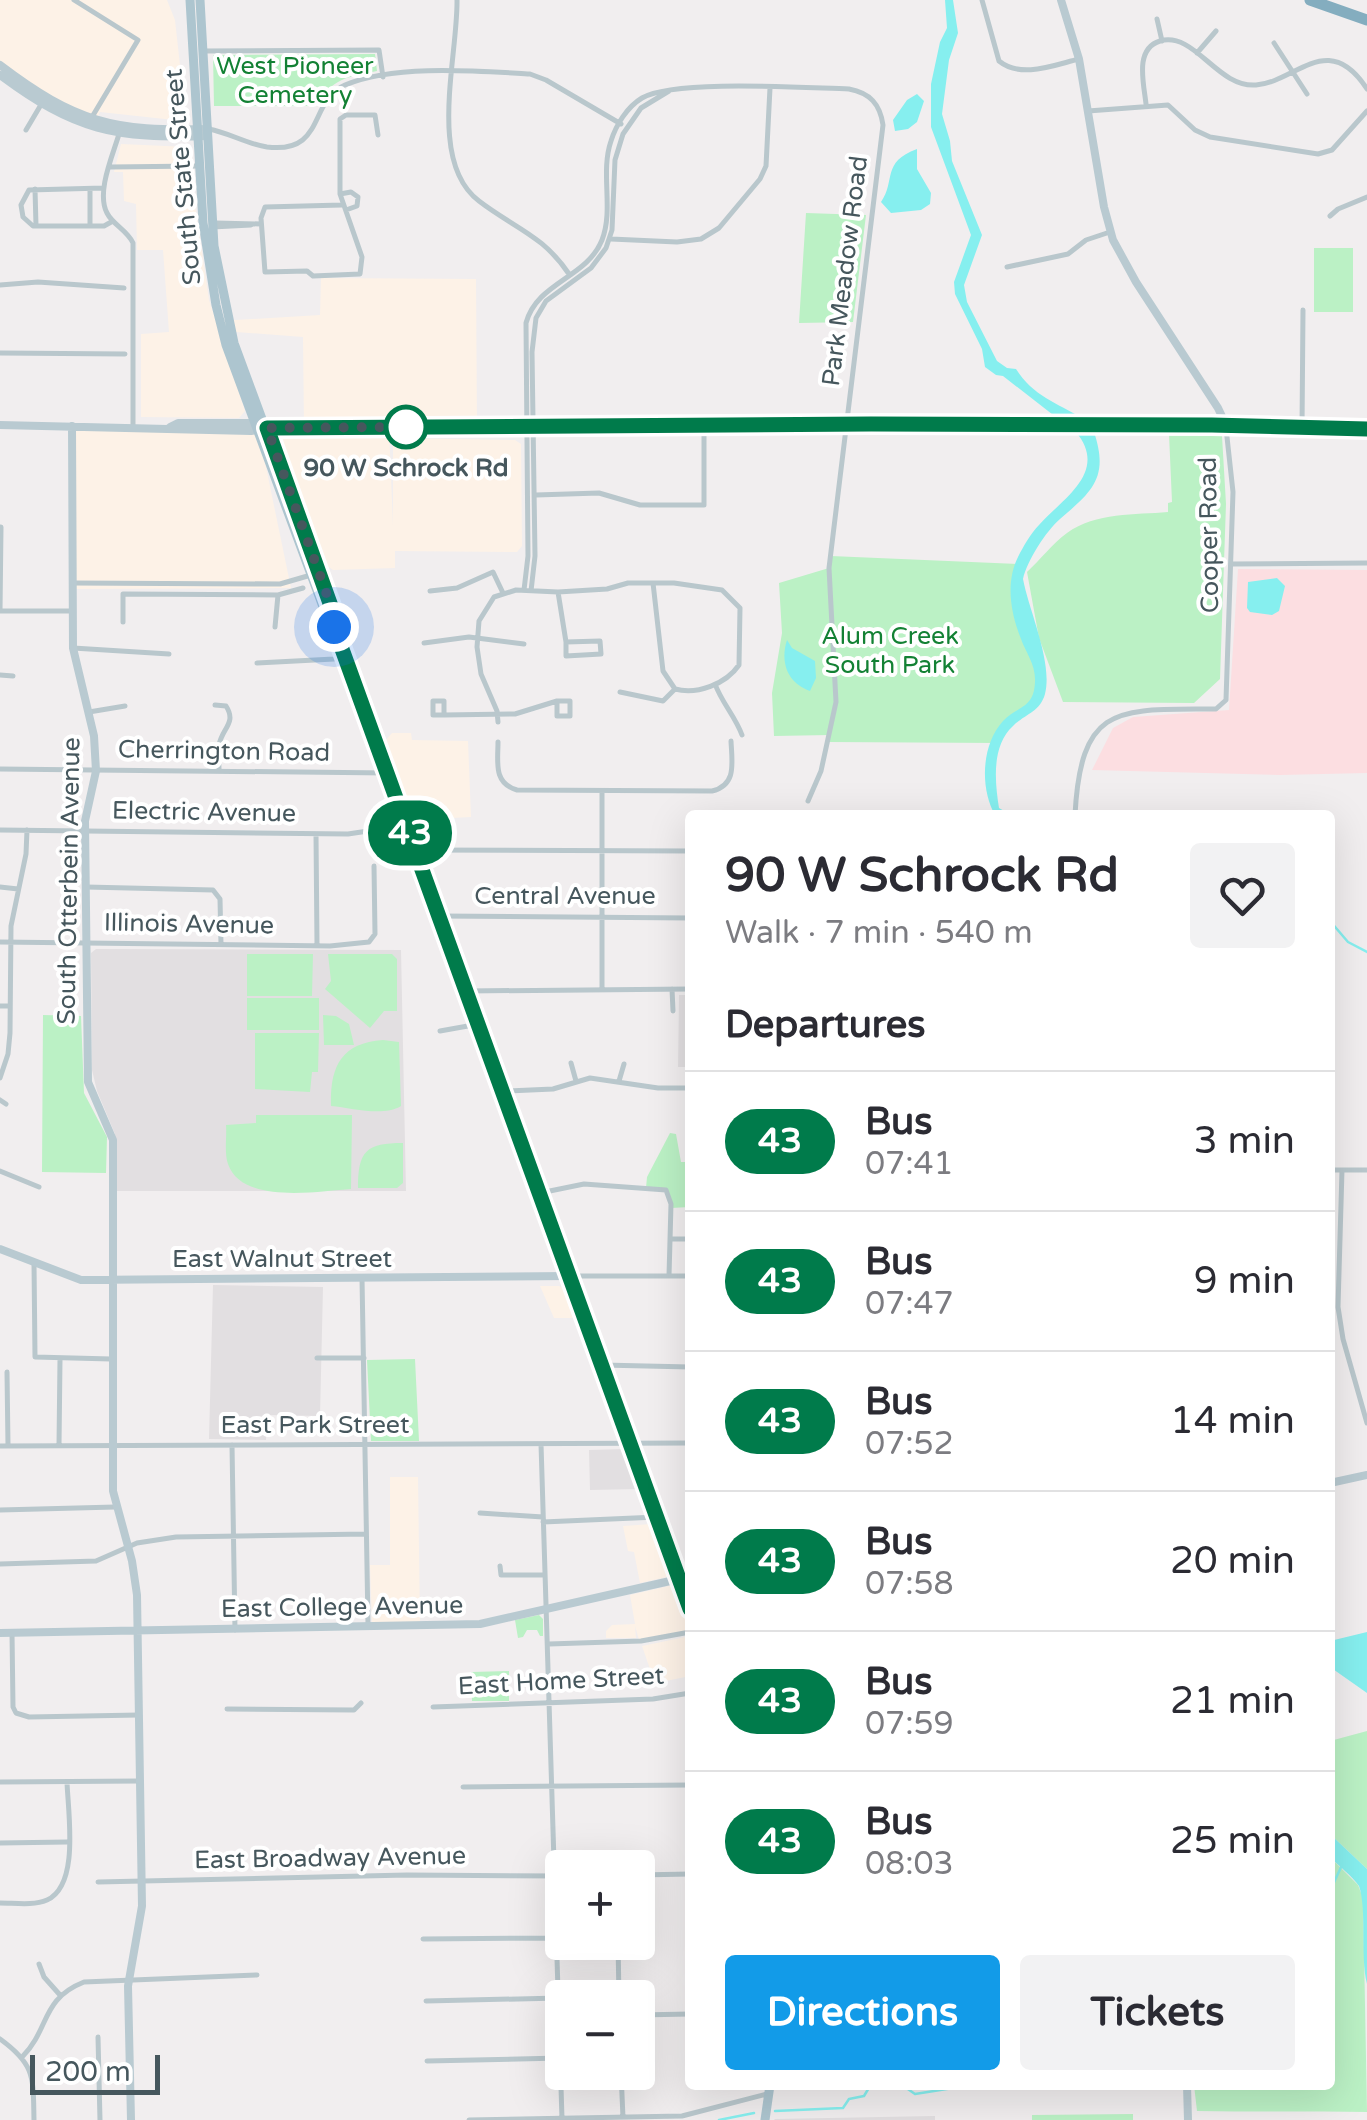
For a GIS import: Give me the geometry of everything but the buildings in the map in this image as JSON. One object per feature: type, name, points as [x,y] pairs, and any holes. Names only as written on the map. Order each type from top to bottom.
[{"type":"highway","points":[[1310,0],[1367,20]]},
{"type":"main road","name":"South State Street","points":[[190,0],[203,133],[201,191],[226,330],[244,372],[293,525],[324,600],[332,608],[345,655],[657,1517],[684,1577]]},
{"type":"main road","name":"South State Street","points":[[200,0],[208,262],[226,330],[288,487],[329,623],[335,624]]},
{"type":"main road","points":[[206,246],[217,270]]},
{"type":"main road","points":[[764,2120],[770,2090]]},
{"type":"street","points":[[74,0],[138,40],[92,120]]},
{"type":"street","points":[[457,0],[451,73],[451,154],[464,186],[479,202],[548,246],[572,277]]},
{"type":"street","points":[[982,0],[999,62],[1012,69],[1025,69],[1079,60]]},
{"type":"street","name":"Cooper Road","points":[[1060,0],[1079,60],[1110,232],[1129,270],[1218,408],[1226,425],[1233,492],[1224,705],[1216,709],[1128,712],[1106,722],[1086,752],[1075,810]]},
{"type":"street","points":[[1157,20],[1162,40]]},
{"type":"street","points":[[1197,54],[1216,31]]},
{"type":"street","points":[[1146,105],[1144,58],[1162,40],[1178,41],[1230,80],[1244,84],[1267,83],[1316,62],[1337,64],[1358,77],[1367,89]]},
{"type":"street","points":[[1274,43],[1307,94]]},
{"type":"street","points":[[202,51],[379,50],[383,77]]},
{"type":"street","points":[[0,65],[43,101],[92,120],[141,129],[222,134],[262,146],[293,145],[314,130],[332,93],[352,82],[419,70],[530,74],[623,125]]},
{"type":"street","points":[[0,75],[80,124],[119,134],[203,133]]},
{"type":"street","points":[[527,591],[536,318],[546,301],[607,238],[606,160],[642,98],[701,87],[770,88],[766,166],[760,179],[719,228],[701,239],[681,242],[607,238]]},
{"type":"street","name":"Park Meadow Road","points":[[770,88],[864,92],[876,102],[883,125],[829,568],[836,702],[821,771],[808,800]]},
{"type":"street","points":[[26,130],[43,101]]},
{"type":"street","points":[[1088,111],[1168,105],[1195,130],[1210,137],[1312,154],[1332,150],[1365,113]]},
{"type":"street","points":[[340,194],[351,192],[358,196],[357,206],[344,208],[268,206],[258,224],[265,272],[358,276],[363,271],[362,257],[344,208],[340,194],[342,117],[375,115],[378,134]]},
{"type":"street","points":[[119,134],[103,188],[106,210],[128,234],[134,247],[133,427]]},
{"type":"street","points":[[111,167],[200,166]]},
{"type":"street","points":[[103,188],[36,188],[25,192],[22,217],[36,226],[114,222]]},
{"type":"street","points":[[36,188],[36,226]]},
{"type":"street","points":[[90,188],[90,226]]},
{"type":"street","points":[[1330,216],[1367,196]]},
{"type":"street","points":[[208,225],[258,224]]},
{"type":"street","points":[[1008,266],[1068,254],[1086,240],[1110,232]]},
{"type":"street","points":[[0,285],[38,282],[124,288]]},
{"type":"street","points":[[1302,428],[1303,310]]},
{"type":"street","points":[[0,353],[125,354]]},
{"type":"street","points":[[532,495],[599,493],[640,505],[704,505],[704,424]]},
{"type":"street","points":[[0,426],[1094,424],[1367,429]]},
{"type":"street","name":"South Otterbein Avenue","points":[[72,426],[74,665],[94,736],[96,770],[86,831],[88,1082],[113,1140],[111,1445],[115,1507],[135,1578],[138,1630],[142,1920],[129,1978],[131,2120]]},
{"type":"street","points":[[0,528],[0,611],[72,611]]},
{"type":"street","points":[[1232,564],[1367,563]]},
{"type":"street","points":[[430,590],[458,588],[493,572],[503,593]]},
{"type":"street","points":[[72,583],[280,584],[315,573]]},
{"type":"street","points":[[498,718],[481,674],[477,638],[485,607],[503,593],[654,583],[718,588],[735,599],[741,618],[739,666],[734,673],[688,692],[675,689],[663,671],[654,583]]},
{"type":"street","points":[[122,622],[123,594],[278,595],[303,588]]},
{"type":"street","points":[[558,592],[566,656],[601,654],[600,642],[566,642]]},
{"type":"street","points":[[275,627],[278,595]]},
{"type":"street","points":[[424,643],[477,638],[524,644]]},
{"type":"street","points":[[73,648],[168,654]]},
{"type":"street","points":[[257,663],[345,655]]},
{"type":"street","points":[[0,674],[13,676]]},
{"type":"street","points":[[714,684],[742,736]]},
{"type":"street","points":[[620,692],[663,701],[675,689]]},
{"type":"street","points":[[444,715],[498,718],[557,702]]},
{"type":"street","points":[[215,705],[226,706],[231,715],[230,725],[219,743],[219,771]]},
{"type":"street","points":[[88,712],[125,706]]},
{"type":"street","points":[[498,742],[498,770],[504,784],[516,790],[602,791],[712,791],[724,787],[731,777],[731,742]]},
{"type":"street","name":"Cherrington Road","points":[[0,769],[388,773]]},
{"type":"street","points":[[602,791],[602,990]]},
{"type":"street","name":"Electric Avenue","points":[[0,830],[359,833],[404,818]]},
{"type":"street","points":[[0,1078],[8,1054],[12,911],[26,854],[26,830]]},
{"type":"street","points":[[316,833],[317,946]]},
{"type":"street","points":[[416,850],[685,850]]},
{"type":"street","name":"Illinois Avenue","points":[[0,942],[317,946],[367,943],[373,939],[374,866]]},
{"type":"street","points":[[86,886],[213,890],[220,899],[221,944]]},
{"type":"street","points":[[0,887],[18,889]]},
{"type":"street","name":"Central Avenue","points":[[440,916],[685,918]]},
{"type":"street","points":[[467,991],[685,989]]},
{"type":"street","points":[[672,990],[674,1011]]},
{"type":"street","points":[[0,1006],[10,1006]]},
{"type":"street","points":[[440,1030],[479,1024]]},
{"type":"street","points":[[571,1063],[576,1081]]},
{"type":"street","points":[[619,1081],[624,1064]]},
{"type":"street","points":[[504,1091],[553,1089],[590,1078],[685,1088]]},
{"type":"street","points":[[1335,1170],[1367,1170]]},
{"type":"street","points":[[1342,1170],[1338,1308],[1367,1423]]},
{"type":"street","points":[[0,1171],[39,1187]]},
{"type":"street","points":[[540,1193],[584,1184],[668,1191],[669,1276]]},
{"type":"street","points":[[670,1238],[685,1239]]},
{"type":"street","name":"East Walnut Street","points":[[0,1249],[72,1278],[112,1280],[570,1276]]},
{"type":"street","points":[[34,1262],[35,1357],[111,1359]]},
{"type":"street","points":[[570,1276],[685,1276]]},
{"type":"street","points":[[362,1278],[368,1628]]},
{"type":"street","points":[[316,1358],[364,1358]]},
{"type":"street","points":[[59,1445],[60,1359]]},
{"type":"street","points":[[602,1365],[685,1367]]},
{"type":"street","points":[[4,1446],[7,1372]]},
{"type":"street","points":[[541,1444],[557,1850]]},
{"type":"street","name":"East Park Street","points":[[4,1446],[685,1444]]},
{"type":"street","points":[[232,1445],[236,1630]]},
{"type":"street","points":[[1335,1483],[1367,1475]]},
{"type":"street","points":[[0,1510],[115,1507]]},
{"type":"street","points":[[480,1512],[543,1520],[657,1517]]},
{"type":"street","points":[[0,1564],[87,1562],[152,1540],[366,1534]]},
{"type":"street","points":[[500,1566],[501,1575],[545,1576]]},
{"type":"street","name":"East College Avenue","points":[[0,1633],[486,1624],[684,1577]]},
{"type":"street","points":[[12,1633],[12,1707],[16,1713],[139,1715]]},
{"type":"street","points":[[548,1644],[641,1641],[685,1633]]},
{"type":"street","name":"East Home Street","points":[[433,1707],[653,1699],[685,1694]]},
{"type":"street","points":[[227,1710],[354,1710],[361,1703]]},
{"type":"street","points":[[0,1782],[140,1782]]},
{"type":"street","points":[[0,1902],[45,1900],[62,1887],[68,1872],[68,1782]]},
{"type":"street","points":[[463,1787],[685,1785]]},
{"type":"street","points":[[0,1842],[68,1842]]},
{"type":"street","points":[[655,1875],[685,1874]]},
{"type":"street","name":"East Broadway Avenue","points":[[98,1882],[545,1876]]},
{"type":"street","points":[[423,1940],[545,1938]]},
{"type":"street","points":[[40,1964],[44,1977],[60,1995]]},
{"type":"street","points":[[23,2056],[36,2040],[48,2009],[60,1995],[84,1982],[257,1975]]},
{"type":"street","points":[[426,2000],[545,1998]]},
{"type":"street","points":[[655,2015],[685,2014]]},
{"type":"street","points":[[98,2036],[100,2120]]},
{"type":"street","points":[[0,2039],[23,2056],[33,2077],[34,2120]]},
{"type":"street","points":[[427,2061],[545,2058]]},
{"type":"street","points":[[561,2090],[562,2119]]},
{"type":"street","points":[[622,2090],[623,2118]]},
{"type":"street","points":[[469,2120],[691,2114],[767,2090]]},
{"type":"street","points":[[1187,2090],[1188,2120]]},
{"type":"shaded area","points":[[0,0],[167,0],[175,20],[185,110],[174,120],[100,112],[96,121],[75,114],[0,65]]},
{"type":"shaded area","points":[[121,144],[188,147],[192,154],[194,199],[209,300],[245,411],[239,418],[141,417],[141,334],[169,332],[163,250],[137,250],[136,204],[124,201],[123,172],[114,172]]},
{"type":"shaded area","points":[[321,278],[476,279],[477,427],[389,428],[393,526],[393,438],[515,440],[521,444],[522,546],[517,552],[395,551],[395,568],[333,570],[301,547],[260,438],[291,588],[72,589],[72,426],[304,427],[303,337],[222,331],[219,321],[320,315]]},
{"type":"shaded area","points":[[1238,569],[1367,570],[1367,773],[1092,770],[1113,728],[1133,717],[1229,710]]},
{"type":"shaded area","points":[[392,733],[411,733],[412,740],[468,741],[471,817],[452,818],[452,850],[423,850],[385,741]]},
{"type":"shaded area","points":[[96,949],[401,950],[406,1191],[116,1191],[115,1134],[92,1070],[91,953]]},
{"type":"shaded area","points":[[679,995],[685,995],[685,1067],[678,1067]]},
{"type":"shaded area","points":[[213,1285],[323,1287],[320,1416],[267,1415],[266,1440],[209,1439]]},
{"type":"shaded area","points":[[540,1286],[559,1286],[570,1291],[577,1318],[554,1318]]},
{"type":"shaded area","points":[[625,1449],[639,1489],[590,1490],[589,1450]]},
{"type":"shaded area","points":[[390,1477],[418,1477],[420,1623],[372,1623],[370,1565],[390,1565]]},
{"type":"shaded area","points":[[652,1524],[671,1576],[640,1583],[634,1552],[628,1551],[623,1526]]},
{"type":"shaded area","points":[[673,1585],[685,1617],[685,1631],[639,1640],[635,1626],[636,1638],[606,1638],[612,1625],[635,1624],[630,1595]]},
{"type":"shaded area","points":[[685,1637],[685,1677],[666,1681],[662,1670],[651,1672],[642,1646]]},
{"type":"shaded area","points":[[935,2116],[935,2120],[774,2120],[775,2119]]},
{"type":"green space","name":"West Pioneer Cemetery","points":[[375,54],[377,71],[334,84],[317,106],[214,106],[213,55]]},
{"type":"green space","points":[[806,213],[866,215],[853,322],[799,323]]},
{"type":"green space","points":[[1314,248],[1353,248],[1353,312],[1314,312]]},
{"type":"green space","points":[[1169,434],[1222,436],[1226,504],[1220,679],[1194,703],[1063,702],[1039,638],[1027,572],[1078,526],[1116,516],[1168,512],[1168,503],[1172,502]]},
{"type":"green space","name":"Alum Creek South Park","points":[[831,556],[1020,564],[1040,685],[1032,709],[1008,725],[998,743],[829,742],[830,735],[774,736],[772,693],[782,633],[779,583],[829,568]]},
{"type":"green space","points":[[247,954],[313,954],[312,996],[247,996]]},
{"type":"green space","points":[[328,954],[392,954],[397,959],[397,1011],[384,1011],[370,1028],[325,989],[331,981]]},
{"type":"green space","points":[[247,998],[319,998],[319,1030],[247,1030]]},
{"type":"green space","points":[[43,1015],[81,1016],[84,1093],[107,1137],[106,1173],[42,1172]]},
{"type":"green space","points":[[323,1015],[336,1016],[349,1024],[354,1045],[324,1045]]},
{"type":"green space","points":[[255,1033],[319,1033],[318,1072],[312,1072],[310,1092],[255,1089]]},
{"type":"green space","points":[[383,1040],[399,1042],[401,1106],[376,1111],[331,1106],[333,1080],[340,1060],[357,1046]]},
{"type":"green space","points":[[256,1115],[352,1115],[351,1189],[283,1193],[249,1185],[236,1177],[227,1160],[226,1125],[256,1123]]},
{"type":"green space","points":[[670,1133],[676,1134],[681,1162],[685,1162],[685,1207],[671,1208],[666,1190],[646,1188],[647,1177]]},
{"type":"green space","points":[[403,1143],[403,1183],[397,1188],[358,1188],[360,1165],[367,1152],[380,1145]]},
{"type":"green space","points":[[415,1359],[419,1441],[371,1441],[367,1360]]},
{"type":"green space","points":[[539,1615],[543,1619],[543,1636],[537,1630],[527,1630],[518,1638],[515,1620]]},
{"type":"green space","points":[[509,1671],[509,1701],[472,1701],[471,1672]]},
{"type":"green space","points":[[1367,1731],[1367,1869],[1335,1839],[1335,1740]]},
{"type":"green space","points":[[1335,1862],[1358,1885],[1363,1898],[1367,2112],[1197,2111],[1195,2090],[1335,2090]]},
{"type":"green space","points":[[1133,2114],[1133,2120],[1032,2120],[1032,2115]]},
{"type":"water","points":[[945,0],[953,0],[958,33],[949,60],[942,114],[952,161],[982,235],[964,285],[967,302],[997,361],[1016,369],[1038,392],[1082,418],[1057,418],[1003,376],[985,367],[982,349],[955,294],[954,282],[971,235],[931,127],[931,84],[947,28]]},
{"type":"water","points":[[917,94],[924,101],[917,122],[908,129],[895,131],[893,120],[907,100]]},
{"type":"water","points":[[917,149],[917,169],[931,193],[930,204],[921,210],[891,213],[881,202],[894,166]]},
{"type":"water","points":[[1076,432],[1094,432],[1100,461],[1095,482],[1043,539],[1023,579],[1047,681],[1040,705],[1013,726],[1001,744],[996,776],[1002,810],[993,810],[985,780],[990,742],[1003,721],[1032,697],[1035,682],[1014,619],[1014,567],[1030,536],[1079,483],[1088,460]]},
{"type":"water","points":[[1277,578],[1285,586],[1279,611],[1272,615],[1250,612],[1248,582]]},
{"type":"water","points":[[787,640],[792,648],[815,661],[816,678],[810,691],[796,683],[787,671]]},
{"type":"water","points":[[1367,1632],[1367,1693],[1335,1671],[1335,1640]]},
{"type":"water","points":[[1335,1839],[1367,1869],[1367,1984],[1363,1907],[1359,1886],[1335,1862]]},
{"type":"waterway","points":[[1335,927],[1348,942],[1367,952]]},
{"type":"waterway","points":[[1335,1880],[1342,1865]]},
{"type":"waterway","points":[[775,2111],[843,2108],[849,2099],[864,2096],[868,2090]]},
{"type":"waterway","points":[[909,2090],[915,2094],[940,2090]]},
{"type":"waterway","points":[[719,2120],[754,2113]]},
{"type":"bus line","name":"43","points":[[685,1595],[334,627],[336,620],[267,428],[871,424],[1367,429]]},
{"type":"place","name":"90 W Schrock Rd","points":[[406,427]]},
{"type":"route","points":[[334,627],[336,620],[267,428],[406,427]]}]
